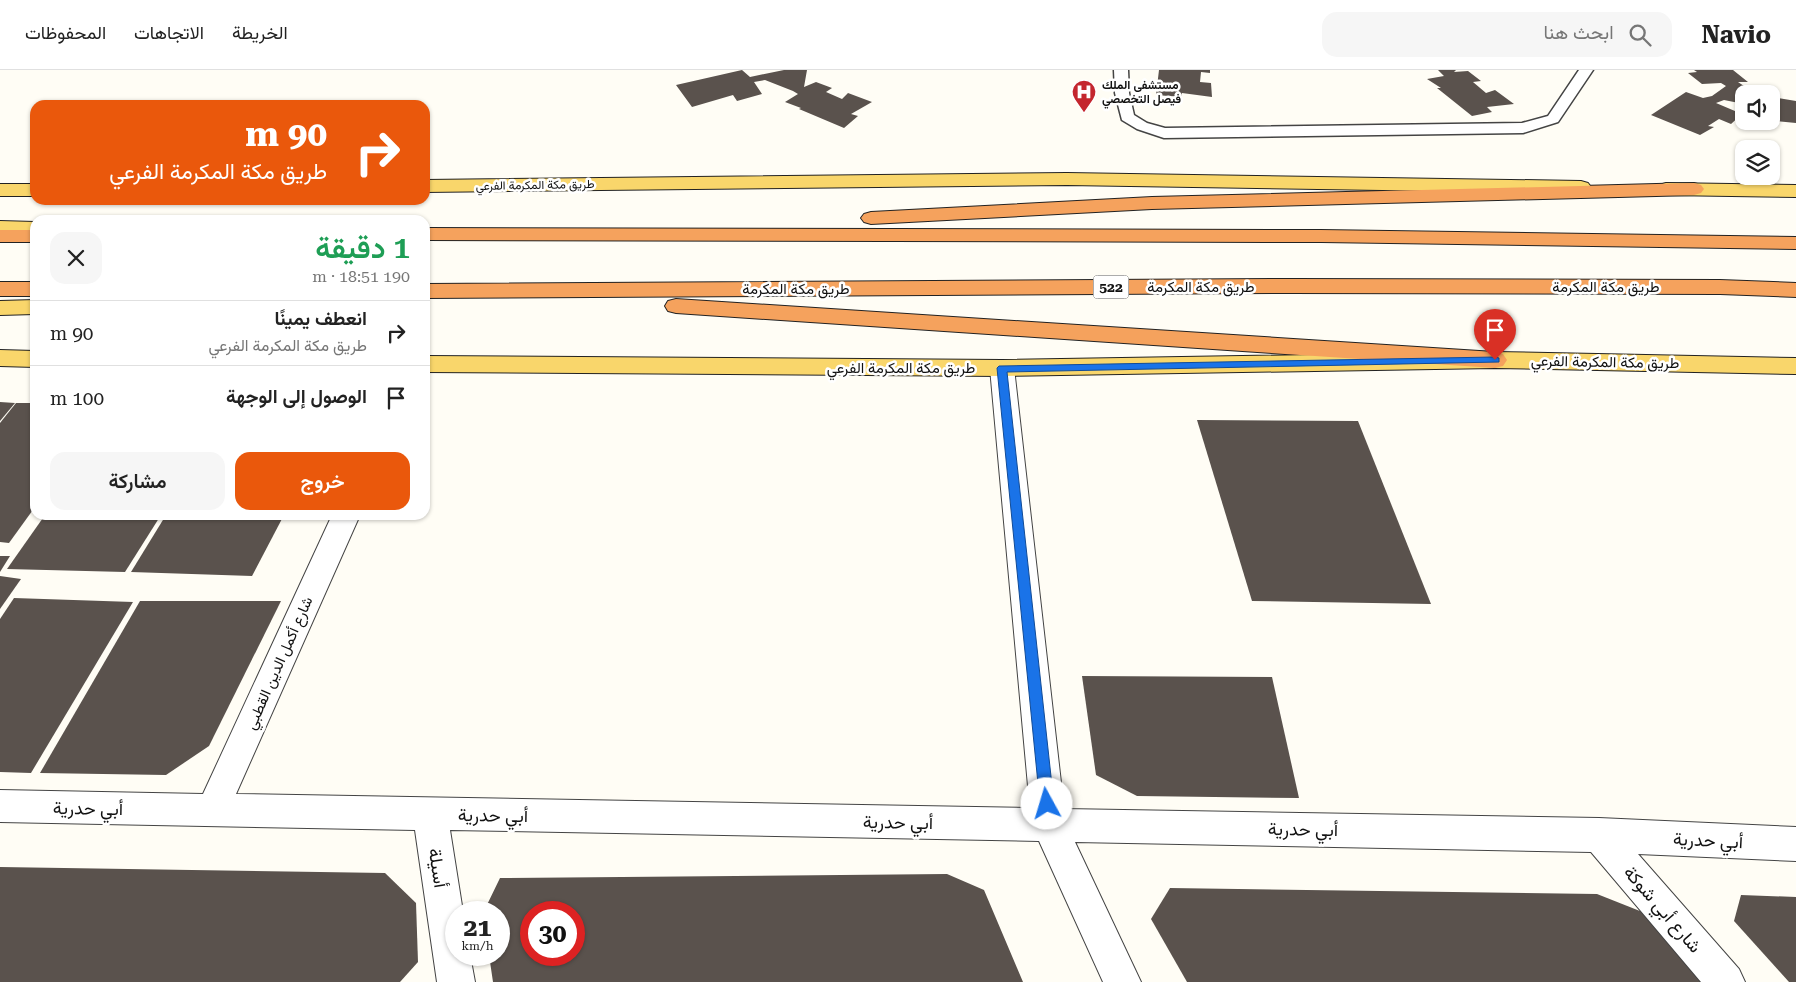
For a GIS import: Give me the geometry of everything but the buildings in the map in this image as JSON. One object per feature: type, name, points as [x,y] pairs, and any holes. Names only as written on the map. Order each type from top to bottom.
[{"type":"highway","points":[[571,234],[1152,203],[1694,189]]},
{"type":"highway","points":[[430,234],[1320,236],[1796,243]]},
{"type":"highway","points":[[0,236],[30,236]]},
{"type":"highway","name":"طريق مكة المكرمة","points":[[431,291],[1280,286],[1710,287],[1796,290]]},
{"type":"highway","points":[[0,289],[30,289]]},
{"type":"highway","points":[[431,291],[1495,360]]},
{"type":"main road","name":"طريق مكة المكرمة الفرعي","points":[[430,186],[1067,180],[1796,191]]},
{"type":"main road","points":[[0,190],[30,190]]},
{"type":"main road","points":[[0,227],[30,228]]},
{"type":"main road","points":[[0,308],[30,307]]},
{"type":"main road","points":[[0,358],[30,359]]},
{"type":"main road","name":"طريق مكة المكرمة الفرعي","points":[[430,364],[1002,368],[1495,360],[1796,366]]},
{"type":"street","points":[[1002,368],[1049,824],[1122,982]]},
{"type":"street","name":"شارع أكمل الدين القطبي","points":[[212,811],[344,520]]},
{"type":"street","name":"أبي حدرية","points":[[0,806],[1599,835],[1796,844]]},
{"type":"street","name":"أسيلة","points":[[430,814],[456,982]]},
{"type":"street","name":"شارع أبي شوكة","points":[[1599,835],[1726,982]]},
{"type":"lane","points":[[1121,70],[1122,93],[1127,117],[1142,126],[1164,133],[1523,128],[1553,120],[1586,70]]},
{"type":"place","name":"مستشفى الملك فيصل التخصصي","points":[[1084,113]]},
{"type":"route","points":[[1047,804],[1002,368],[1495,360]]}]
